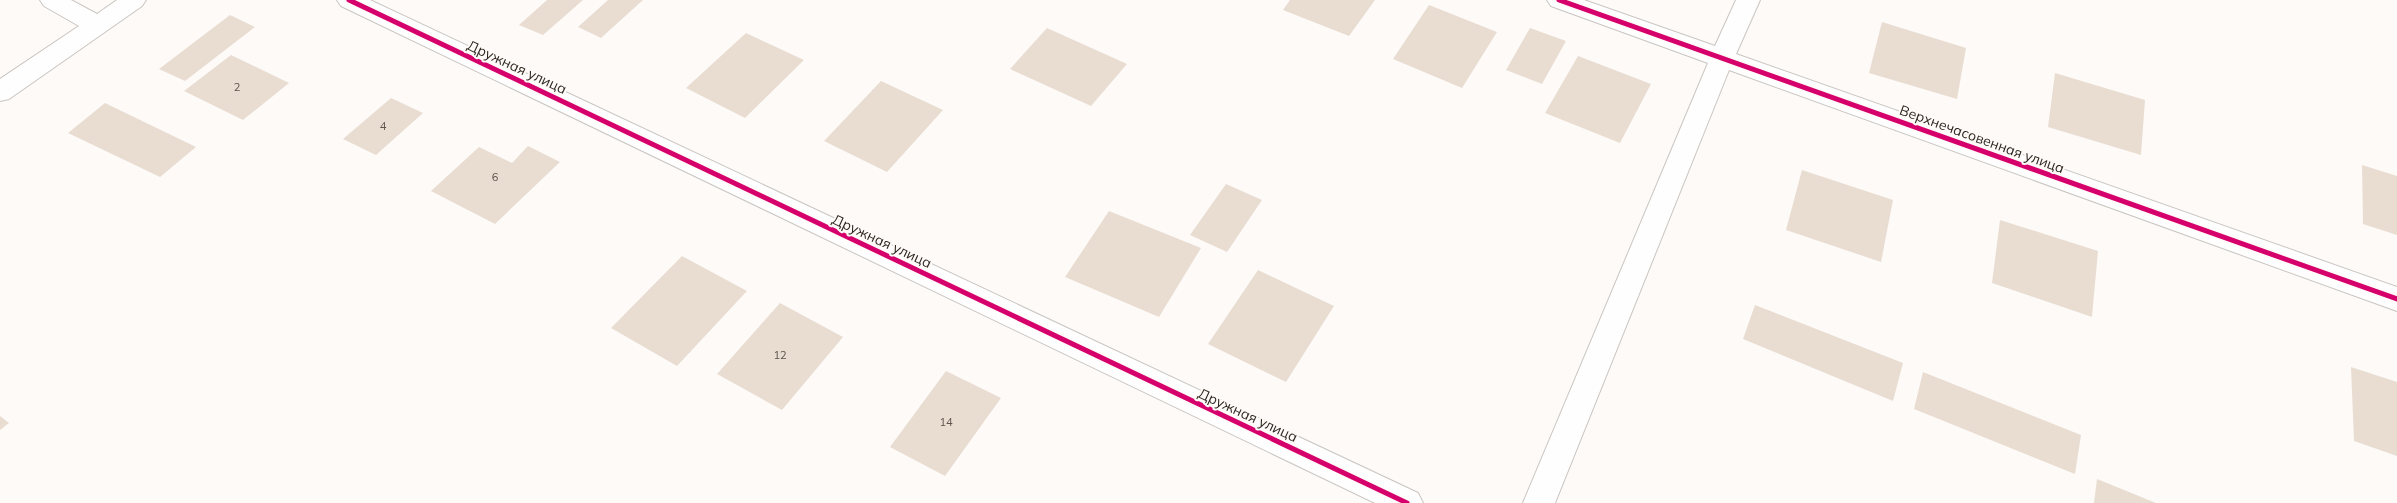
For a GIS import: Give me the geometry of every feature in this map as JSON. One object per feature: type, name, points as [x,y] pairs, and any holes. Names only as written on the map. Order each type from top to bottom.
[{"type":"street","points":[[52,0],[98,25]]},
{"type":"street","points":[[0,92],[134,0]]},
{"type":"street","name":"Дружная улица","points":[[349,0],[1406,503]]},
{"type":"street","name":"Верхнечасовенная улица","points":[[1559,0],[2397,299]]},
{"type":"street","points":[[1539,503],[1722,58],[1748,0]]},
{"type":"building","points":[[547,0],[583,0],[543,35],[519,25]]},
{"type":"building","points":[[608,0],[643,0],[601,38],[578,27]]},
{"type":"building","points":[[1290,0],[1375,0],[1349,36],[1283,10]]},
{"type":"building","points":[[1429,5],[1497,32],[1462,88],[1393,59]]},
{"type":"building","points":[[230,15],[255,27],[185,81],[159,69]]},
{"type":"building","points":[[1882,22],[1966,48],[1957,99],[1869,73]]},
{"type":"building","points":[[1047,28],[1127,64],[1091,106],[1010,69]]},
{"type":"building","points":[[1530,28],[1566,41],[1542,84],[1506,70]]},
{"type":"building","points":[[746,33],[804,60],[745,118],[686,88]]},
{"type":"building","points":[[231,55],[289,83],[243,120],[184,91]]},
{"type":"building","points":[[1578,56],[1651,84],[1620,143],[1545,113]]},
{"type":"building","points":[[2055,73],[2145,100],[2141,155],[2048,127]]},
{"type":"building","points":[[881,81],[943,110],[887,172],[824,141]]},
{"type":"building","points":[[391,98],[423,113],[376,155],[343,139]]},
{"type":"building","points":[[105,103],[196,147],[160,177],[68,133]]},
{"type":"building","points":[[528,146],[560,162],[495,224],[431,191],[479,147],[512,163]]},
{"type":"building","points":[[2362,165],[2397,176],[2397,235],[2363,224]]},
{"type":"building","points":[[1802,170],[1893,200],[1881,262],[1786,230]]},
{"type":"building","points":[[1226,184],[1262,200],[1227,252],[1190,235]]},
{"type":"building","points":[[1109,211],[1201,248],[1159,317],[1065,277]]},
{"type":"building","points":[[2000,220],[2098,251],[2092,317],[1992,283]]},
{"type":"building","points":[[682,256],[747,291],[677,366],[611,328]]},
{"type":"building","points":[[1258,270],[1334,306],[1286,382],[1208,344]]},
{"type":"building","points":[[780,303],[843,337],[782,410],[717,374]]},
{"type":"building","points":[[1755,305],[1903,363],[1893,401],[1743,339]]},
{"type":"building","points":[[2351,367],[2397,382],[2397,456],[2354,441]]},
{"type":"building","points":[[946,371],[1001,398],[945,476],[890,447]]},
{"type":"building","points":[[1923,372],[2081,435],[2075,474],[1914,409]]},
{"type":"building","points":[[0,416],[9,423],[0,430]]},
{"type":"building","points":[[2097,479],[2156,503],[2094,503]]},
{"type":"cycle path","points":[[349,0],[1407,503]]},
{"type":"cycle path","points":[[1559,0],[2397,299]]}]
